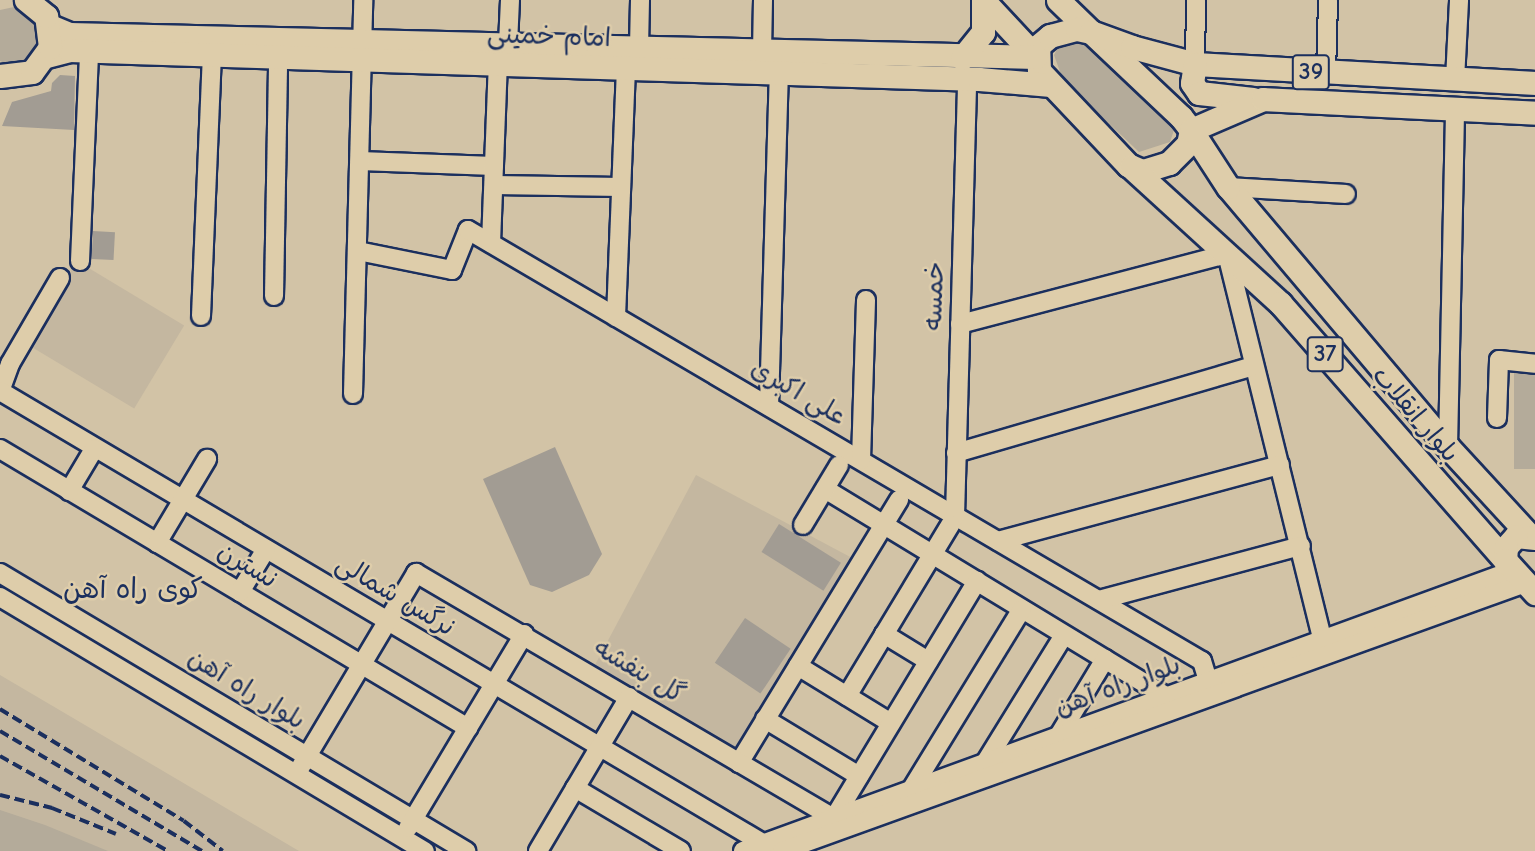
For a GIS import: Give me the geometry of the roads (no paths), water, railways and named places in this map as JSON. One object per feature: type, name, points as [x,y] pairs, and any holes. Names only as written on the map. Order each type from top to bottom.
[{"type":"main road","points":[[1,77],[23,76],[47,56],[49,14],[26,0]]},
{"type":"main road","points":[[965,68],[983,32],[983,0]]},
{"type":"main road","name":"37","points":[[983,0],[1035,57],[1039,71],[1051,85],[1129,164]]},
{"type":"main road","name":"37","points":[[1058,0],[1191,130]]},
{"type":"main road","name":"امام خمینی","points":[[49,14],[69,34],[503,54],[626,68],[779,73],[965,68],[1000,53],[1035,57]]},
{"type":"main road","points":[[1035,57],[1038,46],[1064,30],[1091,33]]},
{"type":"main road","name":"39","points":[[1091,33],[1195,64],[1535,83]]},
{"type":"main road","name":"امام خمینی","points":[[503,54],[639,48],[762,52],[965,68],[1051,85]]},
{"type":"main road","name":"امام خمینی","points":[[47,56],[89,51],[278,57],[363,49]]},
{"type":"main road","points":[[1195,64],[1192,83],[1205,97],[1263,99]]},
{"type":"main road","name":"39","points":[[1191,130],[1263,99],[1535,113]]},
{"type":"main road","points":[[1129,164],[1154,170],[1169,163],[1188,144],[1191,130]]},
{"type":"main road","name":"بلوار انقلاب","points":[[1191,130],[1228,187],[1448,447],[1532,537]]},
{"type":"main road","name":"بلوار انقلاب","points":[[1129,164],[1280,303],[1518,577]]},
{"type":"main road","name":"37","points":[[1518,577],[1511,541],[1532,537]]},
{"type":"street","points":[[353,394],[363,0]]},
{"type":"street","points":[[491,243],[494,166],[510,0]]},
{"type":"street","points":[[639,48],[640,0]]},
{"type":"street","points":[[762,52],[763,0]]},
{"type":"street","points":[[1195,64],[1196,0]]},
{"type":"street","points":[[1326,73],[1328,0]]},
{"type":"street","points":[[1455,80],[1459,0]]},
{"type":"street","points":[[80,261],[89,51]]},
{"type":"street","points":[[201,316],[212,55]]},
{"type":"street","points":[[274,296],[278,57]]},
{"type":"street","points":[[616,317],[626,68]]},
{"type":"street","name":"خمسه","points":[[953,521],[965,68]]},
{"type":"street","points":[[769,407],[779,73]]},
{"type":"street","points":[[1448,447],[1455,109]]},
{"type":"street","points":[[360,161],[494,166]]},
{"type":"street","points":[[494,185],[621,187]]},
{"type":"street","points":[[1228,187],[1346,194]]},
{"type":"street","name":"علی اکبری","points":[[358,251],[452,270],[468,230],[861,460],[953,521],[998,541],[1202,661],[1208,681]]},
{"type":"street","points":[[960,324],[1227,254],[1322,638]]},
{"type":"street","points":[[3,401],[10,364],[60,278]]},
{"type":"street","points":[[861,460],[866,300]]},
{"type":"street","points":[[1497,418],[1499,360],[1535,364]]},
{"type":"street","points":[[956,453],[1254,366]]},
{"type":"street","name":"نرگس شمالی","points":[[3,401],[183,500],[770,847]]},
{"type":"street","name":"نسترن","points":[[0,449],[468,728]]},
{"type":"street","points":[[69,491],[94,449]]},
{"type":"street","points":[[157,543],[207,459]]},
{"type":"street","points":[[803,525],[839,465]]},
{"type":"street","points":[[998,541],[1280,465]]},
{"type":"street","points":[[825,489],[1167,697]]},
{"type":"street","points":[[739,763],[899,500]]},
{"type":"street","points":[[846,696],[953,521]]},
{"type":"street","points":[[1099,600],[1301,546]]},
{"type":"street","points":[[240,592],[266,549]]},
{"type":"street","name":"بلوار راه آهن","points":[[0,573],[466,851]]},
{"type":"street","name":"گل بنفشه","points":[[387,621],[416,573],[834,818]]},
{"type":"street","name":"بلوار راه آهن","points":[[743,851],[770,847],[834,818],[1322,638],[1518,577]]},
{"type":"street","name":"بلوار راه آهن","points":[[782,851],[1518,577]]},
{"type":"street","points":[[834,818],[977,582]]},
{"type":"street","points":[[25,612],[36,594]]},
{"type":"street","name":"بلوار راه آهن","points":[[0,597],[425,851]]},
{"type":"street","points":[[911,790],[1022,609]]},
{"type":"street","points":[[297,774],[387,621]]},
{"type":"street","points":[[403,837],[524,634]]},
{"type":"street","points":[[884,634],[929,661]]},
{"type":"street","points":[[985,763],[1064,635]]},
{"type":"street","points":[[1058,737],[1105,659]]},
{"type":"street","points":[[798,666],[891,723]]},
{"type":"street","points":[[151,687],[162,670]]},
{"type":"street","points":[[538,851],[629,697]]},
{"type":"street","points":[[765,719],[859,776]]},
{"type":"street","points":[[575,788],[681,851]]},
{"type":"railway","points":[[0,709],[184,821],[223,851]]},
{"type":"railway","points":[[0,731],[202,851]]},
{"type":"railway","points":[[0,756],[168,851]]},
{"type":"railway","points":[[0,795],[52,808],[116,834]]},
{"type":"district","name":"کوی راه آهن","points":[[133,589]]}]
